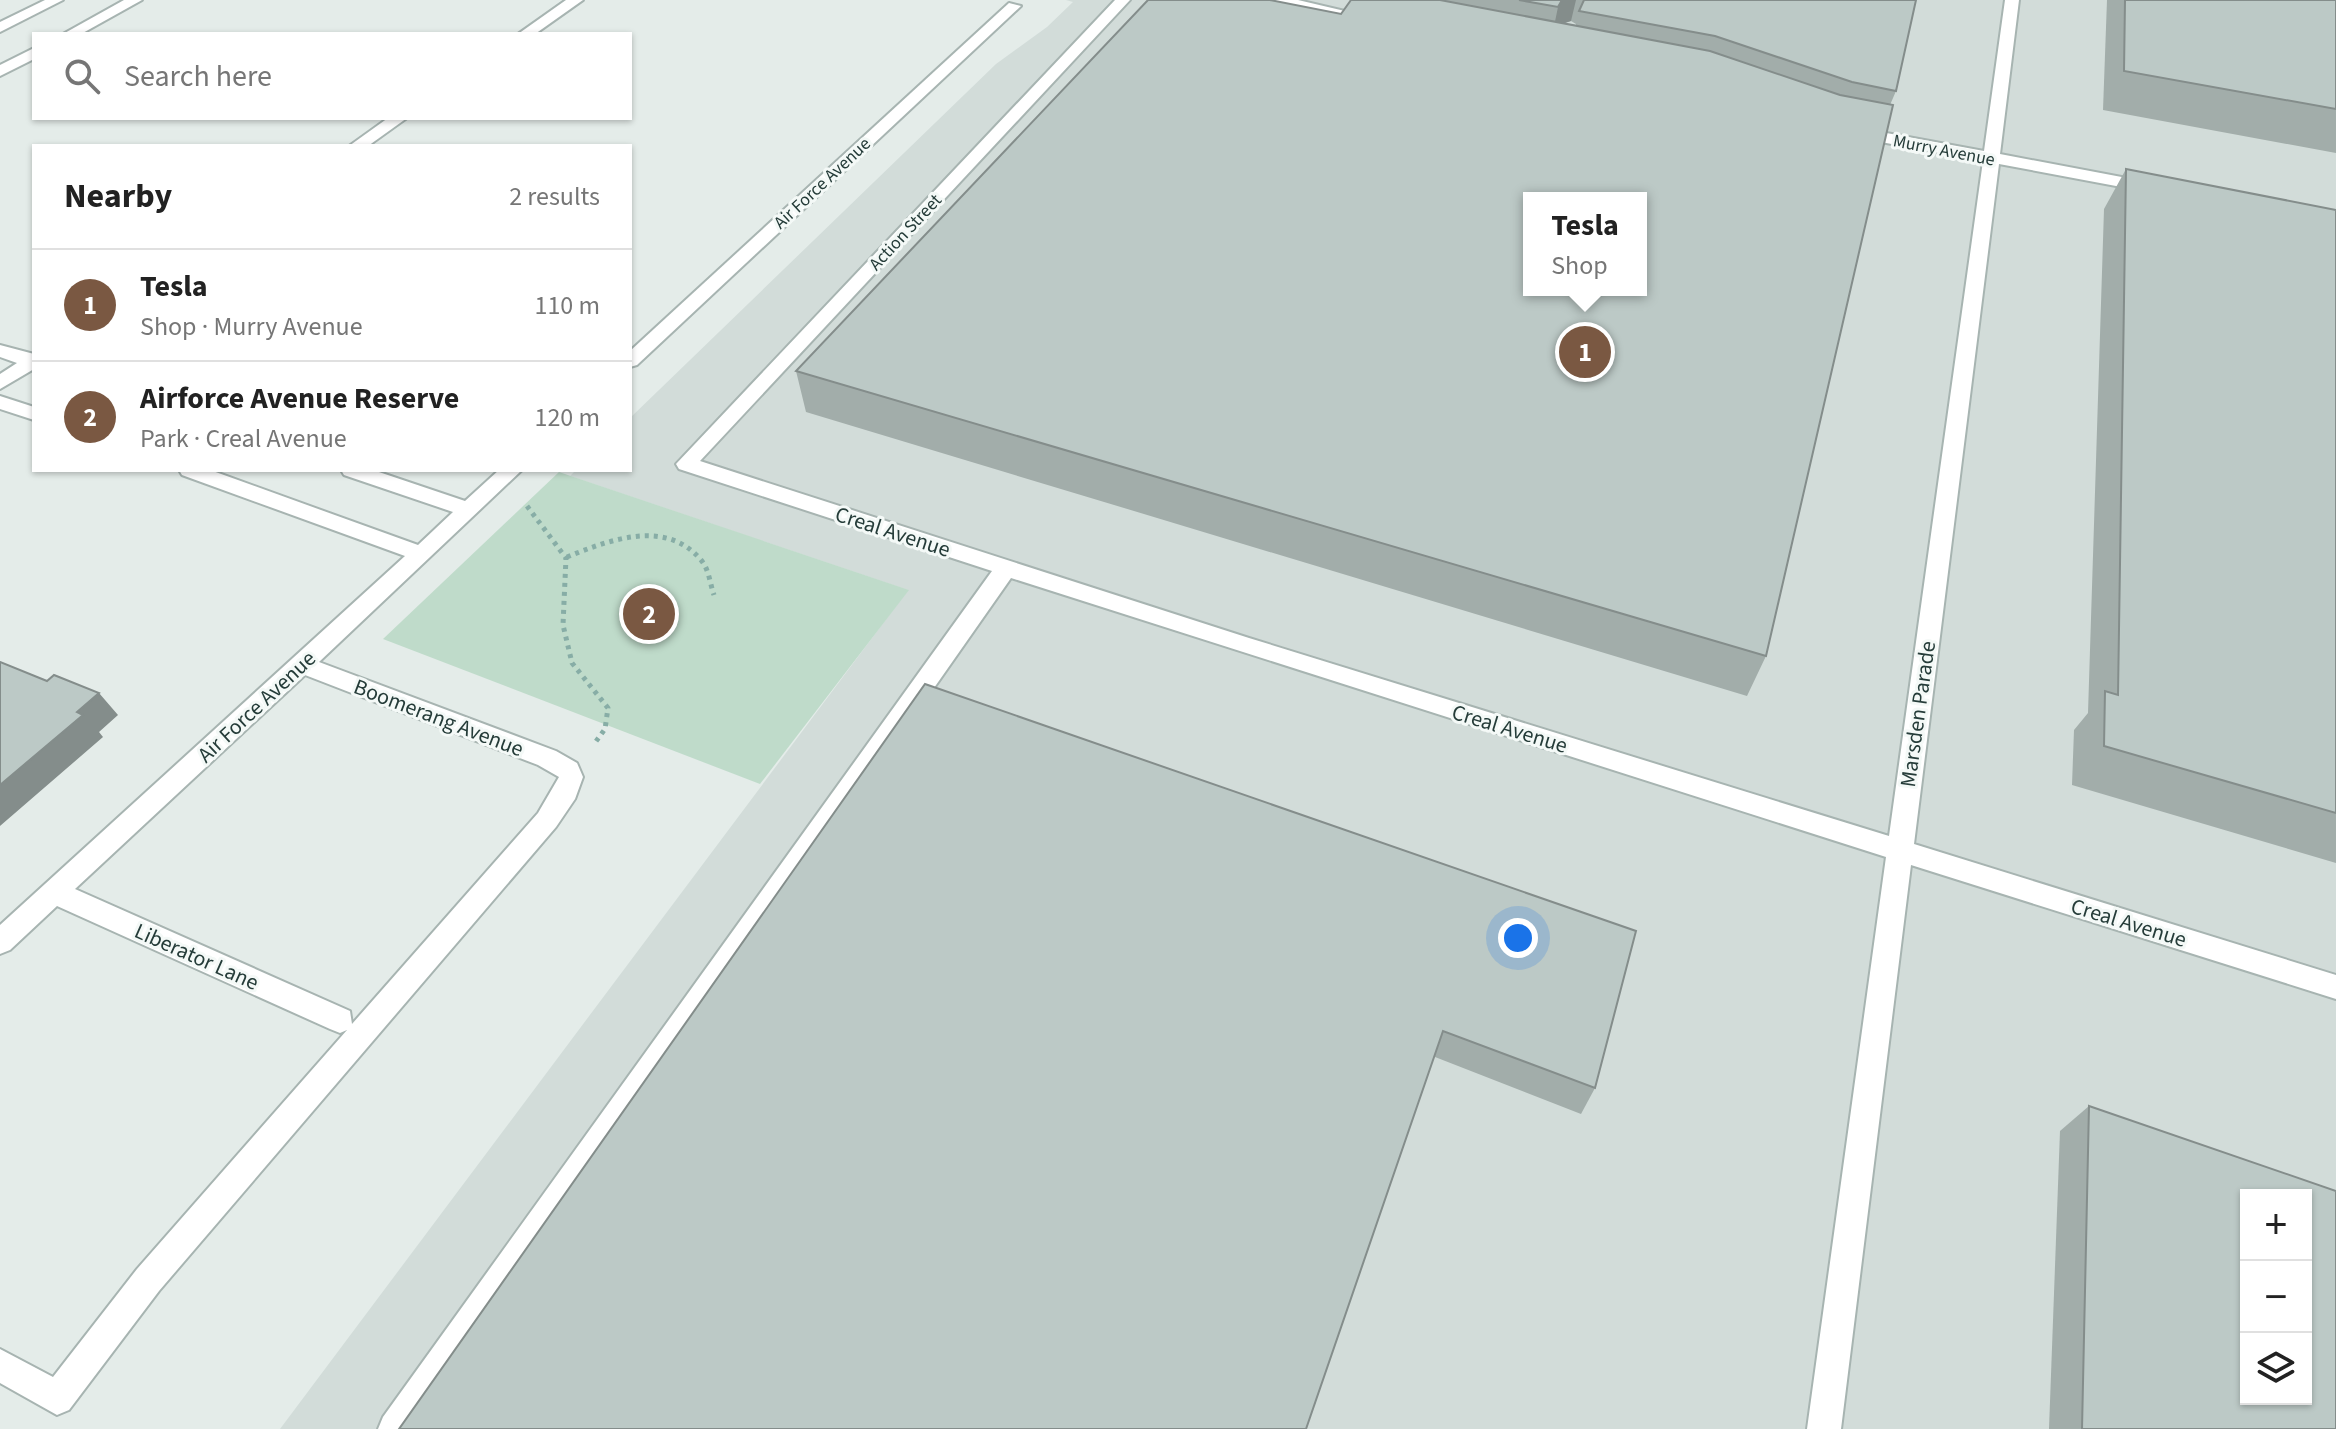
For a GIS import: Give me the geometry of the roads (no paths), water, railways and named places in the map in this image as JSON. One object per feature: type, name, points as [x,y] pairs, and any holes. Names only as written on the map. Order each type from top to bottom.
[{"type":"street","points":[[0,28],[56,0]]},
{"type":"street","points":[[74,32],[135,0]]},
{"type":"street","points":[[528,32],[576,0]]},
{"type":"street","name":"Action Street","points":[[686,464],[1123,0]]},
{"type":"street","points":[[1276,0],[1391,23]]},
{"type":"street","name":"Marsden Parade","points":[[1824,1429],[2012,0]]},
{"type":"street","name":"Air Force Avenue","points":[[632,359],[1014,6]]},
{"type":"street","points":[[0,71],[32,54]]},
{"type":"street","points":[[360,144],[396,120]]},
{"type":"street","name":"Murry Avenue","points":[[1832,128],[1991,160],[2163,189]]},
{"type":"street","points":[[0,351],[32,361]]},
{"type":"street","points":[[0,383],[32,362]]},
{"type":"street","points":[[0,402],[32,413]]},
{"type":"street","name":"Creal Avenue","points":[[686,464],[1006,568],[2336,987]]},
{"type":"street","points":[[195,472],[421,554]]},
{"type":"street","points":[[357,472],[469,510]]},
{"type":"street","name":"Air Force Avenue","points":[[0,942],[510,472]]},
{"type":"street","points":[[395,1429],[1006,568]]},
{"type":"street","name":"Boomerang Avenue","points":[[0,1365],[57,1398],[148,1280],[547,820],[566,792],[569,774],[547,758],[301,664]]},
{"type":"street","name":"Liberator Lane","points":[[54,892],[340,1020]]},
{"type":"place","name":"Tesla","points":[[1585,352]]},
{"type":"place","name":"Airforce Avenue Reserve","points":[[649,614]]}]
